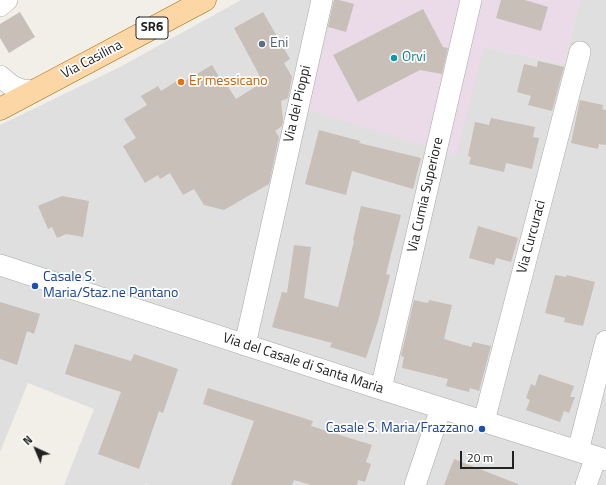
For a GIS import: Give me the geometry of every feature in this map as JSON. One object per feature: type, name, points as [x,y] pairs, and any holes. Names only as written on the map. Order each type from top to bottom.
[{"type":"main road","name":"Via Casilina","points":[[0,109],[205,0]]},
{"type":"street","points":[[0,6],[7,0]]},
{"type":"street","name":"Via dei Pioppi","points":[[245,345],[322,0]]},
{"type":"street","name":"Via Cumia Superiore","points":[[381,389],[471,0]]},
{"type":"street","name":"Via Curcuraci","points":[[484,421],[580,52]]},
{"type":"street","points":[[0,76],[12,86],[22,90],[33,91]]},
{"type":"street","name":"Via del Casale di Santa Maria","points":[[0,265],[381,389],[593,456]]},
{"type":"street","points":[[586,485],[593,456],[606,341]]},
{"type":"street","points":[[415,485],[441,408]]},
{"type":"shaded area","points":[[241,0],[337,0],[484,47],[564,64],[580,0],[606,0],[606,485],[64,485],[94,409],[28,383],[0,452],[0,125],[120,67]]},
{"type":"shaded area","points":[[337,0],[580,0],[564,64],[484,47],[456,156],[307,109]]},
{"type":"building","points":[[334,0],[354,4],[346,32],[328,27]]},
{"type":"building","points":[[501,0],[525,0],[548,7],[541,31],[496,18]]},
{"type":"building","name":"Orvi","points":[[423,9],[443,47],[448,48],[442,74],[420,70],[358,102],[333,55]]},
{"type":"building","points":[[20,12],[35,37],[9,53],[0,38],[0,24]]},
{"type":"building","points":[[263,12],[290,59],[284,63],[292,77],[288,98],[281,101],[283,120],[282,126],[275,131],[279,137],[269,184],[224,210],[204,205],[194,189],[183,195],[170,173],[160,179],[158,175],[145,183],[123,146],[136,138],[124,119],[147,105],[141,96],[158,86],[161,91],[183,77],[185,81],[212,65],[221,80],[223,79],[236,99],[263,82],[234,28]]},
{"type":"building","points":[[538,61],[564,67],[552,111],[528,105],[531,96],[517,92],[524,64],[537,67]]},
{"type":"building","points":[[580,100],[603,105],[602,109],[606,110],[606,145],[599,144],[598,149],[571,143]]},
{"type":"building","points":[[491,118],[535,127],[533,137],[539,138],[532,169],[506,163],[504,172],[469,164],[471,157],[468,156],[475,122],[489,125]]},
{"type":"building","points":[[319,130],[360,141],[359,143],[421,158],[413,189],[352,171],[346,195],[305,184]]},
{"type":"building","points":[[62,196],[89,201],[83,237],[66,234],[57,238],[52,227],[48,229],[38,206]]},
{"type":"building","points":[[361,206],[401,215],[386,274],[390,275],[378,321],[366,358],[330,347],[332,343],[272,327],[282,292],[287,293],[294,245],[311,247],[304,298],[338,307]]},
{"type":"building","points":[[478,226],[518,238],[511,262],[496,258],[494,265],[469,258]]},
{"type":"building","points":[[555,275],[566,277],[567,275],[595,282],[583,326],[564,322],[565,318],[545,313]]},
{"type":"building","points":[[414,300],[428,303],[429,300],[452,305],[444,339],[471,347],[473,342],[491,346],[479,391],[470,388],[469,392],[446,386],[448,379],[402,368],[404,357],[401,356]]},
{"type":"building","points":[[0,302],[40,314],[34,334],[27,331],[17,365],[0,359]]},
{"type":"building","points":[[75,344],[131,361],[134,354],[178,369],[163,413],[159,411],[139,469],[98,454],[121,392],[65,374]]},
{"type":"building","points":[[539,374],[574,386],[570,397],[575,397],[569,413],[564,411],[560,422],[526,410],[530,400],[526,398],[531,384],[535,386]]},
{"type":"building","points":[[208,388],[313,421],[311,426],[372,445],[366,462],[371,464],[365,482],[358,480],[357,485],[311,485],[294,480],[292,485],[231,485],[254,421],[203,404]]},
{"type":"building","points":[[454,459],[518,484],[518,485],[444,485]]},
{"type":"place","name":"Eni","points":[[262,44]]},
{"type":"place","name":"Orvi","points":[[394,58]]},
{"type":"place","name":"Er messicano","points":[[181,82]]},
{"type":"place","name":"Casale S. Maria/Staz.ne Pantano","points":[[35,286]]},
{"type":"place","name":"Casale S. Maria/Frazzano","points":[[482,429]]}]
